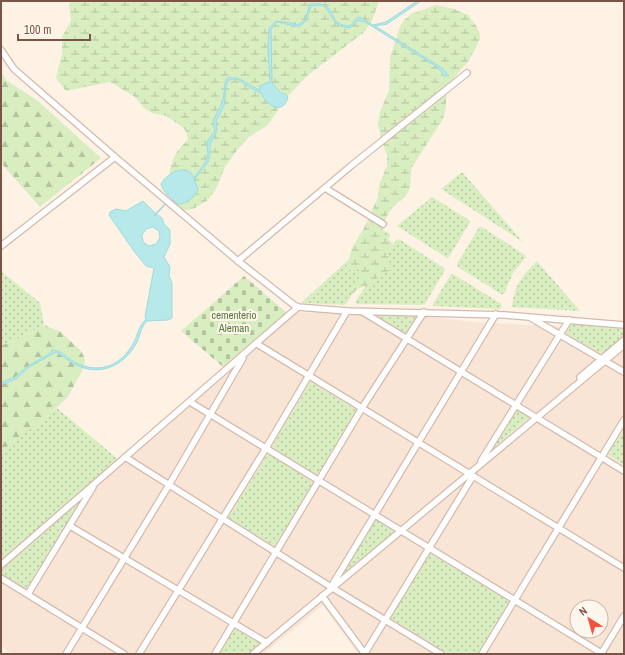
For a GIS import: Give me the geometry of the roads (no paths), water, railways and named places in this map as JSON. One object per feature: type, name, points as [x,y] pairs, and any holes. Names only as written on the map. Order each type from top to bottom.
[{"type":"street","points":[[1,50],[14,69],[115,157],[238,261],[298,307],[347,311],[496,314],[624,325]]},
{"type":"street","points":[[238,261],[325,188],[467,73]]},
{"type":"street","points":[[1,246],[115,157]]},
{"type":"street","points":[[325,188],[383,224]]},
{"type":"street","points":[[1,565],[298,307]]},
{"type":"street","points":[[140,654],[266,448],[347,311]]},
{"type":"street","points":[[362,311],[624,471]]},
{"type":"street","points":[[215,654],[362,408],[424,312]]},
{"type":"street","points":[[333,587],[375,514],[496,314]]},
{"type":"street","points":[[529,317],[604,359],[624,372]]},
{"type":"street","points":[[322,596],[365,654],[429,548],[470,474],[481,461],[570,320]]},
{"type":"street","points":[[253,654],[339,581],[470,474],[604,359],[624,340]]},
{"type":"street","points":[[257,344],[624,568]]},
{"type":"street","points":[[604,359],[624,345]]},
{"type":"street","points":[[66,654],[169,485],[246,353]]},
{"type":"street","points":[[190,402],[602,654],[624,616]]},
{"type":"street","points":[[481,461],[536,417]]},
{"type":"street","points":[[482,654],[624,420]]},
{"type":"street","points":[[125,457],[222,519],[441,654]]},
{"type":"street","points":[[28,594],[96,483]]},
{"type":"street","points":[[70,526],[267,643]]},
{"type":"street","points":[[1,578],[124,654]]},
{"type":"water","points":[[417,1],[421,1],[387,24],[375,26],[442,68],[448,75],[446,77],[437,67],[365,22],[358,20],[350,28],[341,26],[335,22],[326,7],[320,5],[311,6],[306,21],[299,27],[277,22],[271,29],[272,83],[281,93],[286,94],[288,98],[285,103],[282,106],[274,107],[266,101],[261,93],[239,80],[232,79],[228,81],[224,106],[216,121],[217,131],[210,144],[210,155],[208,162],[194,180],[198,189],[197,192],[193,197],[181,204],[178,204],[165,193],[161,184],[172,173],[182,170],[187,171],[191,173],[194,178],[205,163],[208,155],[207,142],[215,131],[213,121],[221,105],[227,78],[232,77],[240,79],[260,90],[260,86],[270,82],[268,48],[269,28],[276,21],[298,25],[305,20],[310,4],[320,4],[326,6],[337,22],[342,25],[350,26],[357,18],[360,17],[373,25],[386,22]]},
{"type":"water","points":[[143,201],[162,218],[164,224],[170,230],[170,244],[164,257],[170,267],[169,276],[172,283],[172,318],[168,320],[147,321],[143,326],[132,351],[125,358],[110,367],[93,370],[83,368],[56,352],[29,367],[16,379],[1,385],[2,382],[15,377],[28,366],[49,354],[52,350],[61,353],[76,363],[93,368],[101,368],[116,363],[128,352],[141,325],[146,319],[145,317],[154,268],[146,266],[109,215],[110,212],[116,209],[126,211]],"holes":[[[153,227],[159,231],[160,238],[156,244],[149,246],[143,242],[142,235],[146,229]]]},
{"type":"waterway","points":[[155,215],[166,203]]},
{"type":"park label","name":"cementerio Aleman","points":[[234,321]]}]
